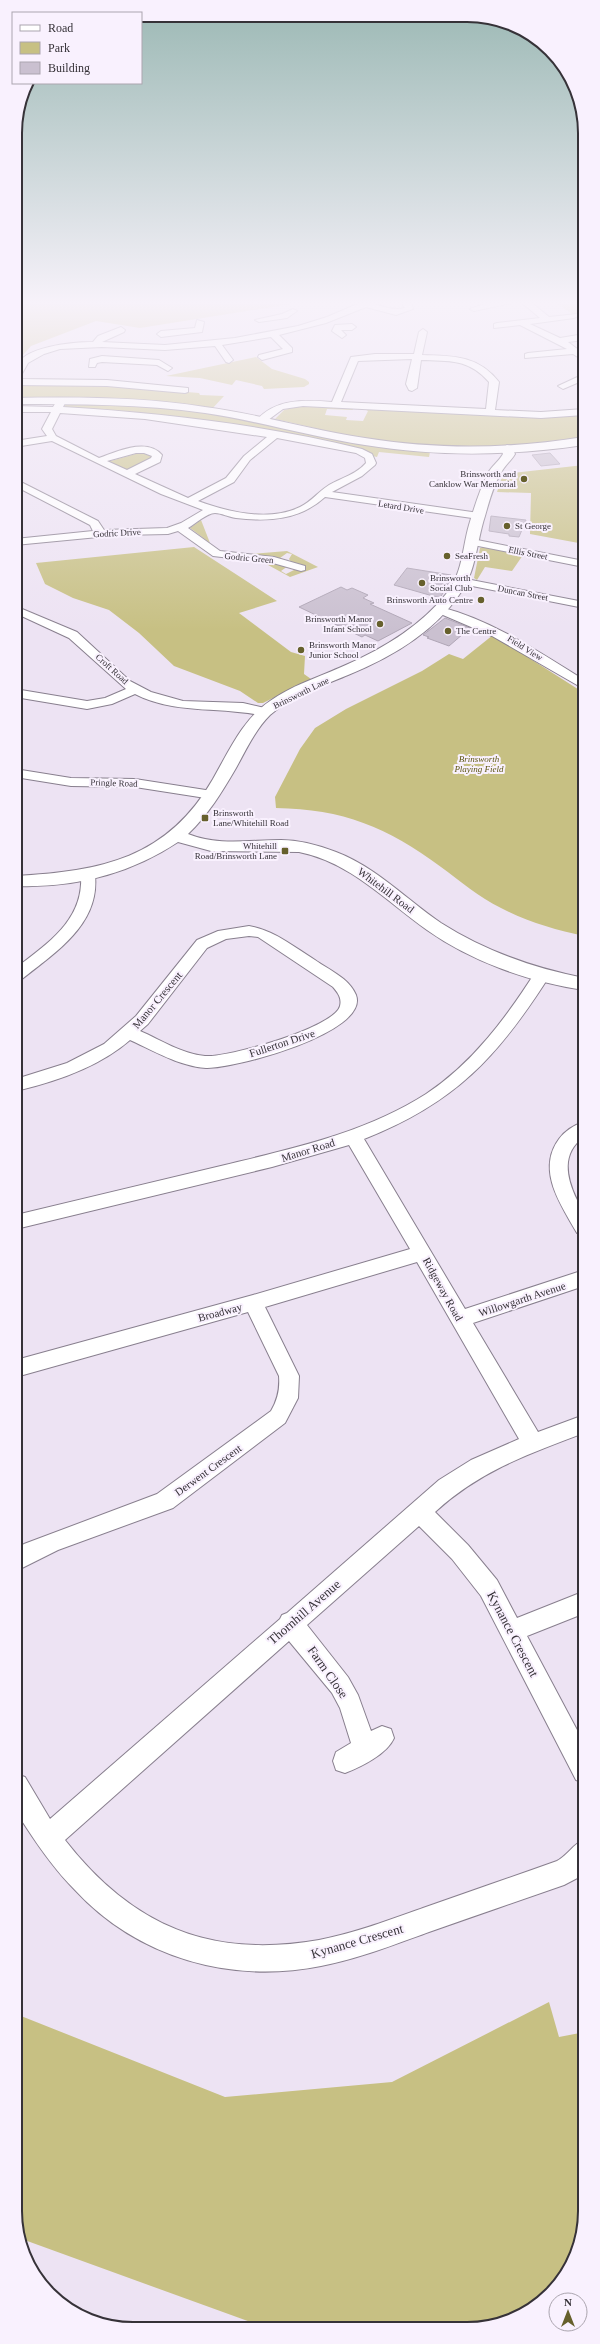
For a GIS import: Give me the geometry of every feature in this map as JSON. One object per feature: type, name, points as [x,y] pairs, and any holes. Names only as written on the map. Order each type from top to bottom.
[{"type":"street","points":[[56,411],[47,429],[47,433],[53,438],[99,461],[189,502],[213,509],[248,516],[287,514],[312,505],[333,486],[365,470],[371,463],[369,456],[359,451],[276,434],[166,417],[116,411]]},
{"type":"street","points":[[212,411],[400,447],[444,450],[507,449],[578,443]]},
{"type":"street","points":[[261,421],[272,411]]},
{"type":"street","points":[[462,411],[551,415],[578,413]]},
{"type":"street","points":[[189,502],[230,480],[248,458],[276,434]]},
{"type":"street","points":[[22,443],[53,438]]},
{"type":"street","name":"Brinsworth Lane","points":[[22,881],[51,881],[88,875],[135,860],[178,836],[202,812],[264,712],[294,694],[348,671],[389,649],[417,630],[440,610],[461,581],[469,561],[479,516],[494,474],[509,454],[507,449]]},
{"type":"street","points":[[99,461],[136,450],[150,451],[158,455],[156,460],[127,474]]},
{"type":"street","points":[[22,486],[94,523],[98,527],[99,533]]},
{"type":"street","name":"Letard Drive","points":[[323,494],[418,509],[479,516]]},
{"type":"street","name":"Godric Drive","points":[[22,541],[99,533],[160,532],[180,527],[213,509]]},
{"type":"street","name":"Godric Green","points":[[180,527],[216,554],[274,560],[301,568]]},
{"type":"street","name":"Ellis Street","points":[[472,542],[578,563]]},
{"type":"street","name":"Duncan Street","points":[[461,581],[578,604]]},
{"type":"street","name":"Field View","points":[[440,610],[490,629],[520,636],[578,680]]},
{"type":"street","name":"Croft Road","points":[[22,612],[73,634],[126,684],[136,690],[159,699],[182,704],[213,707],[243,707],[264,712]]},
{"type":"street","points":[[22,694],[87,705],[108,701],[136,690]]},
{"type":"street","name":"Pringle Road","points":[[22,774],[72,782],[135,783],[212,795]]},
{"type":"street","name":"Whitehill Road","points":[[178,836],[200,845],[285,845],[332,855],[356,868],[454,939],[494,959],[542,975],[578,983]]},
{"type":"street","points":[[22,970],[59,940],[76,921],[89,899],[90,883],[88,875]]},
{"type":"street","name":"Fullerton Drive","points":[[129,1033],[195,1060],[218,1062],[312,1035],[337,1021],[348,1006],[349,996],[346,990],[339,983],[271,938],[250,931]]},
{"type":"street","name":"Manor Crescent","points":[[22,1083],[50,1076],[89,1060],[110,1048],[129,1033],[142,1020],[202,944],[224,934],[250,931]]},
{"type":"street","name":"Manor Road","points":[[22,1221],[280,1158],[353,1136],[411,1111],[458,1078],[496,1041],[542,975]]},
{"type":"street","points":[[578,1133],[564,1144],[559,1156],[558,1173],[568,1201],[578,1218]]},
{"type":"street","name":"Ridgeway Road","points":[[353,1136],[533,1443]]},
{"type":"street","name":"Broadway","points":[[22,1366],[253,1303],[422,1253]]},
{"type":"street","name":"Willowgarth Avenue","points":[[460,1319],[578,1280]]},
{"type":"street","name":"Derwent Crescent","points":[[22,1558],[40,1548],[148,1509],[165,1500],[278,1417],[288,1404],[290,1389],[289,1376],[253,1303]]},
{"type":"street","name":"Thornhill Avenue","points":[[48,1838],[290,1623],[420,1512],[446,1487],[480,1464],[578,1426]]},
{"type":"street","name":"Kynance Crescent","points":[[420,1512],[476,1569],[489,1588],[578,1758]]},
{"type":"street","points":[[512,1631],[578,1604]]},
{"type":"street","name":"Farm Close","points":[[290,1623],[340,1685],[373,1743],[345,1761]]},
{"type":"street","name":"Kynance Crescent","points":[[22,1796],[48,1838],[69,1865],[92,1890],[122,1915],[158,1938],[197,1952],[235,1958],[273,1960],[319,1953],[369,1940],[564,1872],[575,1865],[578,1861]]},
{"type":"green space","points":[[125,411],[194,411],[375,445],[430,452],[429,457],[379,452],[377,457],[215,422]]},
{"type":"green space","points":[[283,411],[326,411],[325,415],[347,417],[346,420],[363,421],[368,411],[421,411],[533,418],[578,415],[578,438],[499,447],[434,447],[391,443],[336,433],[275,419]]},
{"type":"green space","points":[[139,453],[151,454],[154,457],[127,471],[107,462]]},
{"type":"green space","points":[[578,466],[578,543],[530,534],[531,493],[497,492],[503,474]]},
{"type":"green space","points":[[201,520],[210,543],[190,528]]},
{"type":"green space","points":[[194,547],[277,601],[239,613],[291,652],[305,656],[304,674],[311,679],[263,703],[258,703],[240,691],[174,666],[139,633],[109,610],[73,598],[45,584],[36,563]]},
{"type":"green space","points":[[483,547],[523,555],[512,571],[485,567],[477,580],[474,578],[480,548]]},
{"type":"green space","points":[[287,551],[318,567],[290,577],[259,560],[288,566],[281,571],[286,574],[296,569],[289,559],[292,554],[287,553],[276,559],[239,555]]},
{"type":"green space","name":"Brinsworth Playing Field","points":[[493,635],[578,689],[578,935],[542,925],[493,904],[421,853],[383,831],[363,823],[322,812],[276,808],[275,797],[300,749],[315,728],[346,709],[422,671],[449,654],[463,659]]},
{"type":"green space","points":[[549,2002],[559,2037],[578,2033],[578,2218],[570,2253],[555,2278],[534,2299],[516,2311],[488,2320],[467,2322],[250,2322],[26,2241],[22,2211],[22,2016],[225,2097],[392,2082]]},
{"type":"building","points":[[550,453],[560,464],[541,466],[532,455]]},
{"type":"building","name":"St George","points":[[491,516],[526,520],[519,537],[509,536],[509,534],[489,531]]},
{"type":"building","name":"Brinsworth Social Club","points":[[407,568],[451,575],[447,580],[450,581],[440,598],[394,585]]},
{"type":"building","points":[[341,587],[347,590],[352,588],[368,595],[363,598],[374,603],[370,604],[412,623],[378,641],[365,635],[362,637],[299,607]]},
{"type":"building","name":"The Centre","points":[[445,618],[470,628],[449,646],[427,638],[429,637],[423,635]]},
{"type":"place","name":"Brinsworth and Canklow War Memorial","points":[[524,479]]},
{"type":"place","name":"St George","points":[[507,526]]},
{"type":"place","name":"SeaFresh","points":[[447,556]]},
{"type":"place","name":"Brinsworth Social Club","points":[[422,583]]},
{"type":"place","name":"Brinsworth Auto Centre","points":[[481,600]]},
{"type":"place","name":"Brinsworth Manor Infant School","points":[[380,624]]},
{"type":"place","name":"The Centre","points":[[448,631]]},
{"type":"place","name":"Brinsworth Manor Junior School","points":[[301,650]]},
{"type":"place","name":"Brinsworth Lane/Whitehill Road","points":[[205,818]]},
{"type":"place","name":"Whitehill Road/Brinsworth Lane","points":[[285,851]]}]
